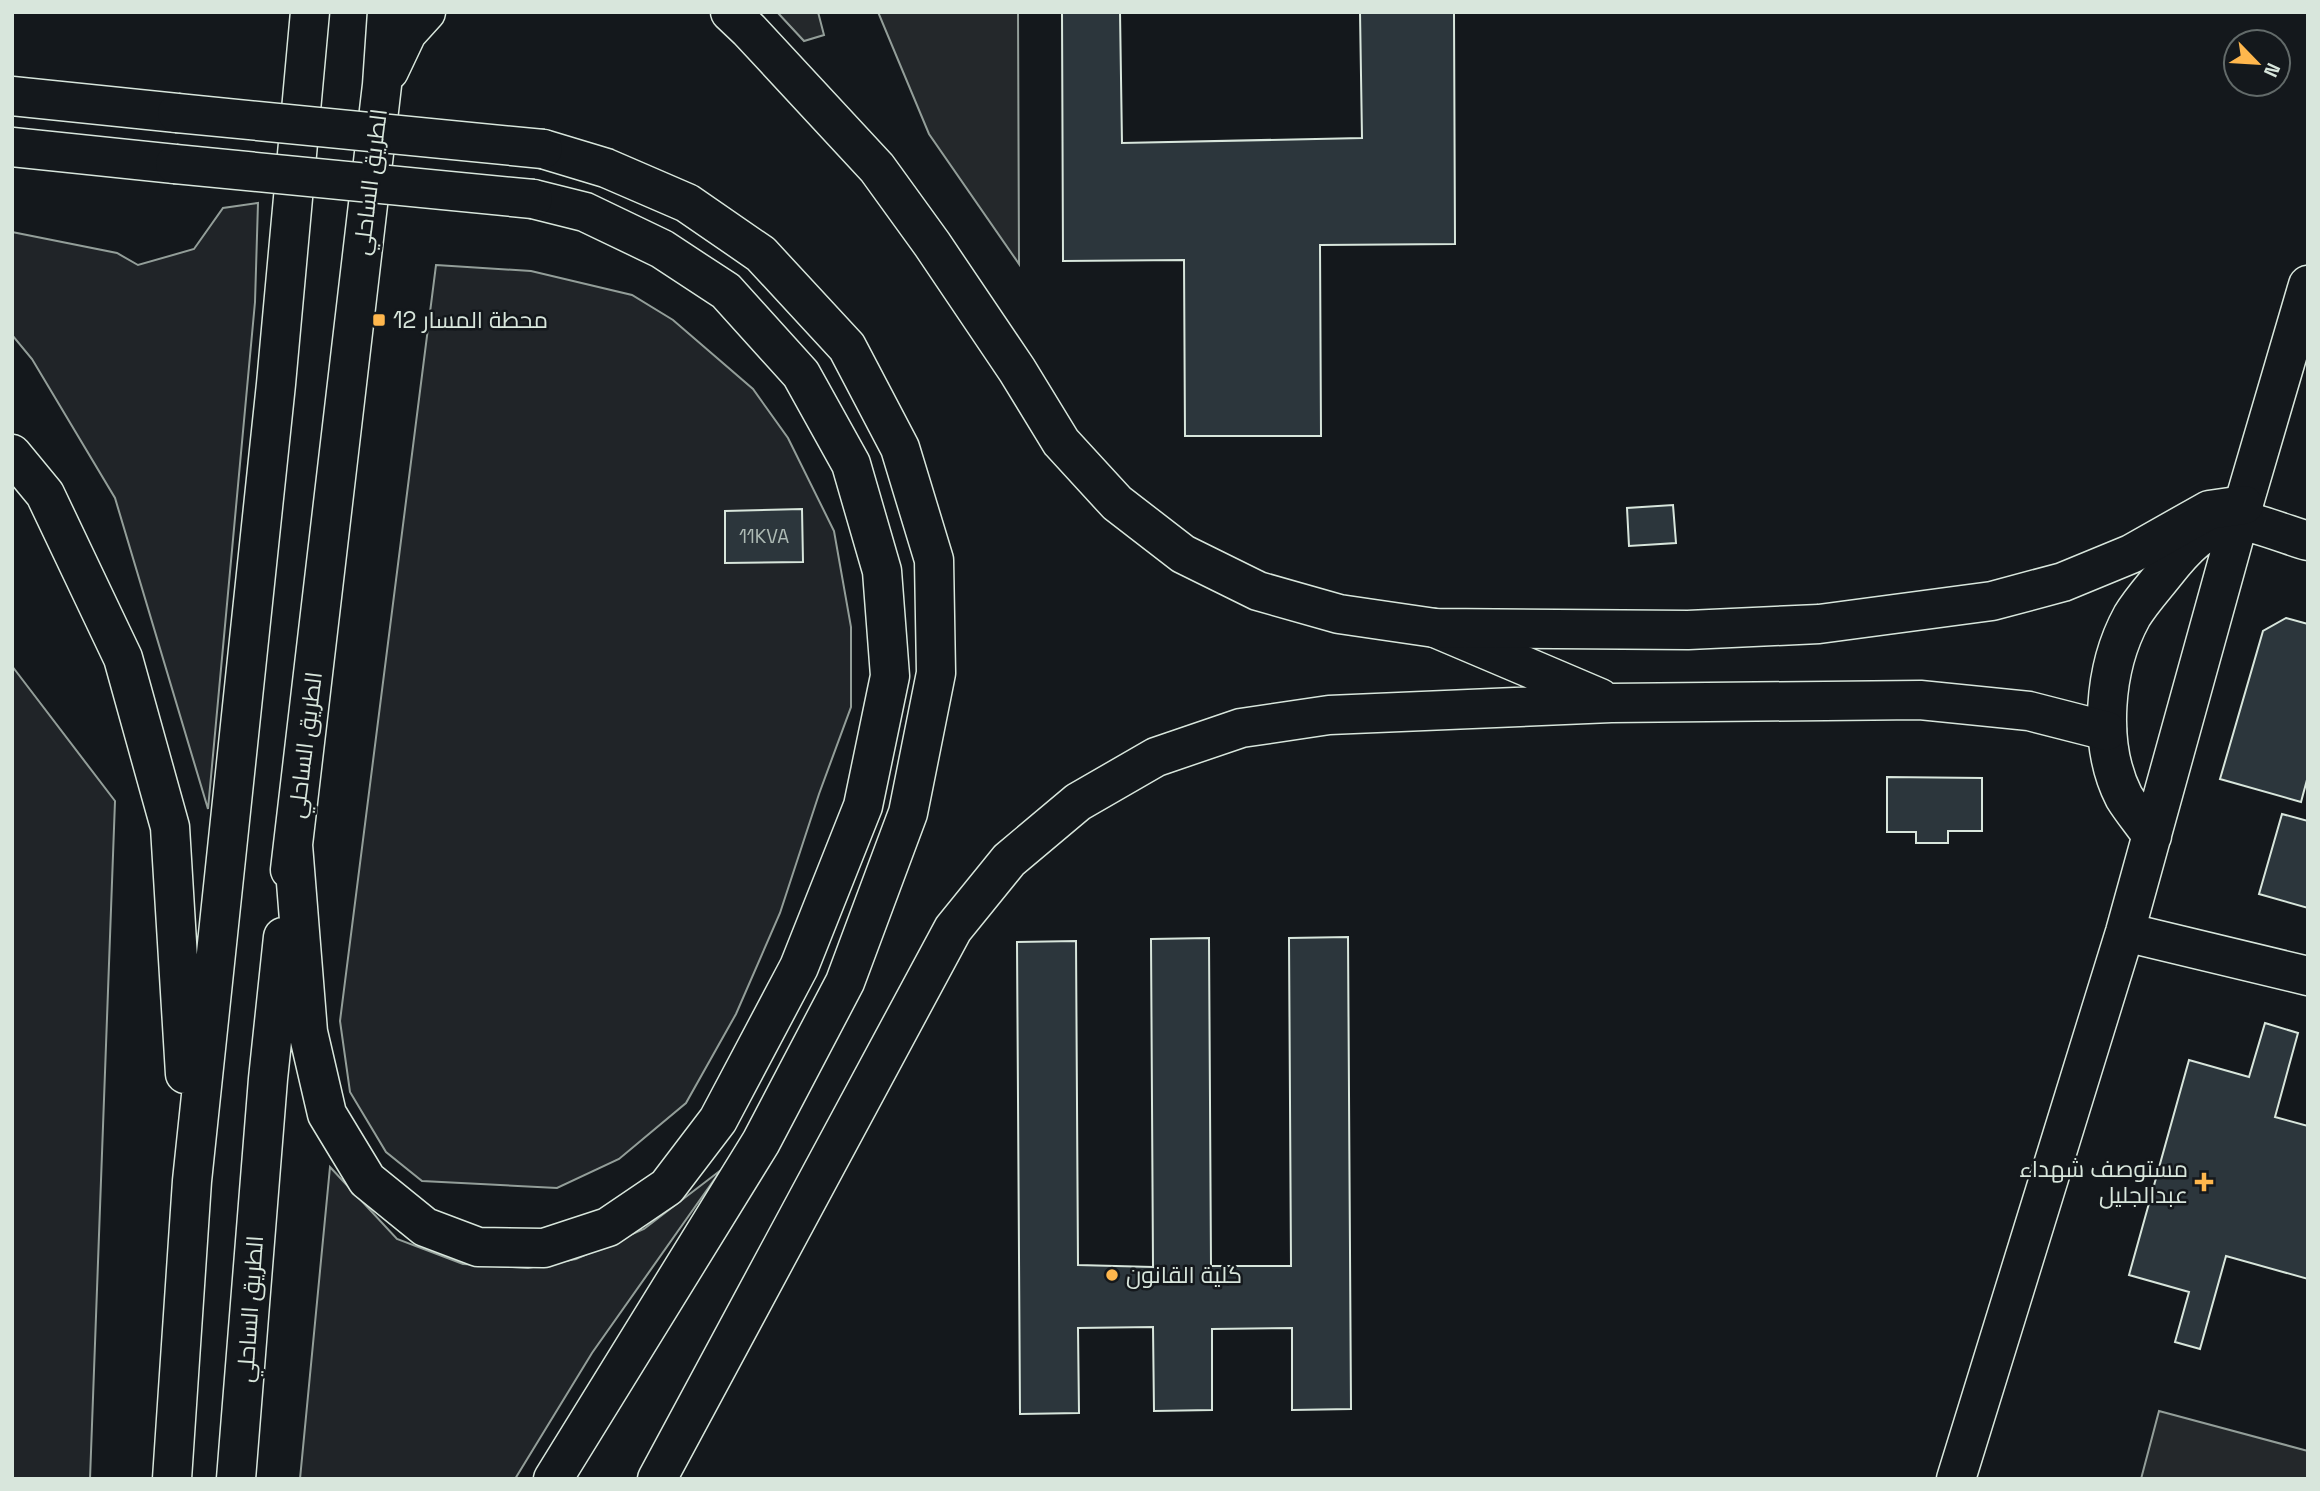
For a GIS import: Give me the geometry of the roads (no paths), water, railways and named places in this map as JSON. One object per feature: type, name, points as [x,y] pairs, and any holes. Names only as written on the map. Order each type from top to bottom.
[{"type":"main road","points":[[172,1479],[192,1181],[276,384],[310,12]]},
{"type":"main road","name":"الطريق الساحلي","points":[[236,1479],[268,1079],[382,85],[387,12]]},
{"type":"main road","points":[[382,85],[407,33],[426,12]]},
{"type":"main road","points":[[730,12],[877,168],[1017,370],[1061,442],[1117,503],[1183,554],[1258,591],[1339,614],[1435,628],[1688,630],[1819,624],[1992,601],[2063,582],[2131,554],[2209,510],[2241,512],[2308,541]]},
{"type":"main road","points":[[12,96],[543,149],[606,168],[687,203],[761,254],[847,347],[900,448],[934,560],[936,673],[908,813],[845,982],[761,1142],[553,1479]]},
{"type":"main road","points":[[12,147],[533,199],[585,212],[662,249],[726,290],[801,374],[851,464],[882,571],[890,676],[863,806],[799,967],[718,1120],[667,1187],[608,1227],[544,1248],[478,1247],[425,1227],[367,1180],[327,1114],[307,1032],[293,845]]},
{"type":"main road","points":[[1956,1479],[2125,932],[2241,512],[2308,285]]},
{"type":"main road","points":[[12,454],[45,494],[123,658],[170,827],[192,1181]]},
{"type":"main road","points":[[2152,836],[2124,797],[2112,765],[2107,731],[2107,700],[2122,639],[2133,615],[2177,558],[2199,536],[2241,512]]},
{"type":"main road","points":[[1435,628],[1611,703]]},
{"type":"main road","points":[[657,1479],[953,929],[1009,860],[1078,802],[1156,757],[1241,728],[1329,715],[1611,703],[1920,700],[2029,710],[2107,731]]},
{"type":"main road","points":[[2125,932],[2308,976]]},
{"type":"place","name":"محطة المسار 12","points":[[379,320]]},
{"type":"place","name":"مستوصف شهداء عبدالجليل","points":[[2204,1182]]},
{"type":"place","name":"كلية القانون","points":[[1112,1275]]}]
